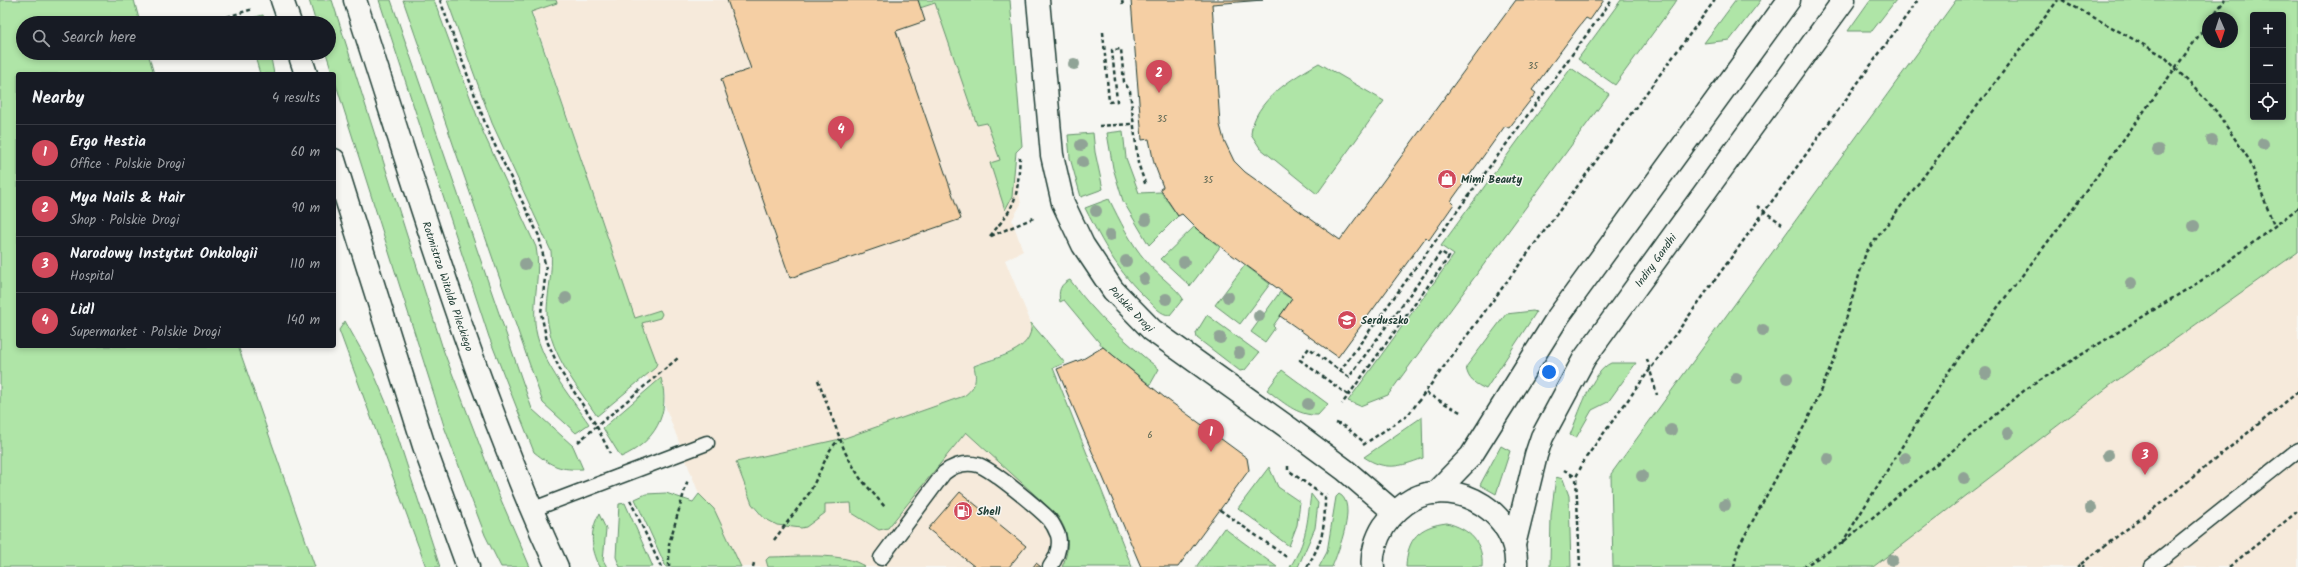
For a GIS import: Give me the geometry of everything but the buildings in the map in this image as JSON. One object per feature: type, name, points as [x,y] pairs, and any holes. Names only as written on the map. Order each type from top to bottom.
[{"type":"street","points":[[282,0],[288,16]]},
{"type":"street","name":"Rotmistrza Witolda Pileckiego","points":[[355,0],[448,291],[477,372],[531,510],[557,567]]},
{"type":"street","name":"Polskie Drogi","points":[[1038,0],[1052,155],[1063,203],[1083,245],[1113,290],[1152,330],[1296,433],[1345,470],[1394,512]]},
{"type":"street","points":[[1435,493],[1471,456],[1558,317],[1789,0]]},
{"type":"street","name":"Indiry Gandhi","points":[[1514,545],[1536,455],[1542,437],[1584,359],[1844,0]]},
{"type":"street","points":[[301,60],[305,72]]},
{"type":"street","points":[[336,166],[424,446],[468,567]]},
{"type":"street","points":[[1372,565],[1378,535],[1394,512],[1413,499],[1435,493],[1461,494],[1484,504],[1503,522],[1514,545],[1516,567]]},
{"type":"lane","points":[[531,510],[702,445]]},
{"type":"lane","points":[[2151,567],[2298,450]]},
{"type":"lane","points":[[881,558],[906,523],[950,468],[967,464],[986,468],[1048,518],[1054,525],[1059,544],[1057,554],[1050,567]]},
{"type":"path","points":[[440,0],[488,131],[539,236],[546,269],[541,314],[547,341],[561,372],[596,425],[611,455]]},
{"type":"path","points":[[1122,0],[1123,5]]},
{"type":"path","points":[[1340,371],[1612,0]]},
{"type":"path","points":[[1360,449],[1365,443],[1409,414],[1426,393],[1715,0]]},
{"type":"path","points":[[1580,567],[1576,477],[1585,459],[1918,0]]},
{"type":"path","points":[[1734,567],[1738,548],[1807,421],[1834,360],[1866,252],[2058,0]]},
{"type":"path","points":[[2062,0],[2164,56],[2216,111],[2250,161],[2274,226]]},
{"type":"path","points":[[2216,12],[2225,0]]},
{"type":"path","points":[[231,16],[257,8]]},
{"type":"path","points":[[1842,543],[1949,371],[2073,209],[2202,31]]},
{"type":"path","points":[[1103,32],[1109,102],[1117,101],[1112,50],[1121,49],[1124,82],[1130,91],[1132,124],[1138,164],[1146,186]]},
{"type":"path","points":[[1099,126],[1132,124]]},
{"type":"path","points":[[1022,151],[1020,155],[1017,197],[1007,216],[990,236],[1038,216]]},
{"type":"path","points":[[1757,206],[1782,224]]},
{"type":"path","points":[[1803,567],[1842,543],[2026,389],[2215,272],[2298,208]]},
{"type":"path","points":[[1342,404],[1448,258],[1441,252],[1349,377],[1309,348],[1300,360],[1348,395]]},
{"type":"path","points":[[578,442],[596,425],[678,358]]},
{"type":"path","points":[[1647,359],[1657,395]]},
{"type":"path","points":[[818,380],[839,439],[860,478],[892,514],[906,523]]},
{"type":"path","points":[[2077,567],[2165,500],[2298,392]]},
{"type":"path","points":[[1426,393],[1466,416]]},
{"type":"path","points":[[774,540],[810,492],[830,450],[839,439]]},
{"type":"path","points":[[669,567],[669,544],[702,445]]},
{"type":"path","points":[[1557,466],[1576,477]]},
{"type":"path","points":[[1307,567],[1320,546],[1325,520],[1325,497],[1328,492]]},
{"type":"path","points":[[629,497],[661,567]]},
{"type":"path","points":[[1220,510],[1288,558]]},
{"type":"path","points":[[2229,567],[2298,511]]},
{"type":"path","points":[[753,567],[754,563]]},
{"type":"path","points":[[2081,564],[2084,567]]},
{"type":"shaded area","points":[[528,0],[997,0],[1010,147],[1021,204],[1012,220],[1023,251],[1005,260],[1031,323],[1032,331],[1029,339],[1019,349],[974,365],[975,384],[972,390],[964,396],[845,438],[736,463],[757,512],[825,503],[851,503],[888,528],[966,432],[1056,514],[1064,524],[1068,537],[1068,550],[1062,567],[741,567],[714,509],[699,494],[665,406],[665,395],[661,378],[652,385],[646,375],[635,318]]},
{"type":"shaded area","points":[[2298,252],[2298,567],[1873,567],[2112,384]]},
{"type":"green space","points":[[0,0],[134,0],[138,16],[16,16],[16,60],[150,60],[153,72],[16,72],[16,348],[239,348],[315,567],[0,567]]},
{"type":"green space","points":[[309,0],[332,0],[444,352],[498,493],[530,567],[501,567],[485,535],[445,429],[336,85],[336,72],[332,72],[328,60],[336,60],[336,16],[314,16]]},
{"type":"green space","points":[[379,0],[391,0],[532,409],[573,446],[583,469],[562,468],[546,461],[534,452],[489,337]]},
{"type":"green space","points":[[403,0],[434,0],[483,132],[536,247],[538,266],[535,323],[537,336],[548,363],[564,389],[589,424],[576,433],[543,403]]},
{"type":"green space","points":[[447,0],[556,0],[557,3],[531,12],[635,318],[660,310],[662,314],[660,318],[642,323],[657,363],[655,368],[597,416],[564,366],[551,338],[547,309],[551,272],[551,251],[492,123]]},
{"type":"green space","points":[[918,0],[1010,0],[1022,146],[1016,152],[1012,197],[1005,210],[990,163],[1000,160],[987,123],[977,125],[935,3],[920,8]]},
{"type":"green space","points":[[1621,0],[1677,0],[1615,85],[1578,59]]},
{"type":"green space","points":[[1736,0],[1761,0],[1730,40],[1704,43]]},
{"type":"green space","points":[[1870,0],[1896,0],[1872,31],[1848,31]]},
{"type":"green space","points":[[1956,0],[2298,0],[2298,252],[2112,384],[1873,567],[1613,567],[1611,474]]},
{"type":"green space","points":[[256,60],[271,60],[274,72],[259,72]]},
{"type":"green space","points":[[1319,63],[1384,101],[1317,194],[1260,148],[1251,134],[1259,111],[1276,91]]},
{"type":"green space","points":[[1571,68],[1609,94],[1388,395],[1360,406],[1348,401],[1454,255],[1441,246]]},
{"type":"green space","points":[[1123,131],[1126,158],[1139,193],[1161,192],[1178,216],[1149,245],[1123,201],[1113,168],[1107,133]]},
{"type":"green space","points":[[1093,133],[1095,152],[1103,189],[1081,197],[1070,158],[1068,135]]},
{"type":"green space","points":[[1109,199],[1140,254],[1181,295],[1183,299],[1170,315],[1164,314],[1158,310],[1119,268],[1105,246],[1085,208]]},
{"type":"green space","points":[[1194,227],[1220,247],[1190,286],[1161,259]]},
{"type":"green space","points":[[1245,265],[1270,284],[1240,324],[1215,305]]},
{"type":"green space","points":[[1070,280],[1090,305],[1112,328],[1134,349],[1159,369],[1150,385],[1103,347],[1064,300],[1060,302],[1060,288]]},
{"type":"green space","points":[[1280,292],[1292,299],[1273,326],[1275,328],[1265,342],[1251,332]]},
{"type":"green space","points":[[1536,312],[1535,314],[1486,389],[1473,381],[1468,375],[1466,367],[1506,314]]},
{"type":"green space","points":[[1207,315],[1259,353],[1245,370],[1240,371],[1197,338],[1196,333]]},
{"type":"green space","points":[[345,321],[372,369],[388,407],[440,567],[426,567],[339,330]]},
{"type":"green space","points":[[1031,323],[1065,363],[1053,368],[1132,567],[1062,567],[1067,553],[1067,539],[1064,527],[1056,514],[966,432],[888,528],[879,530],[852,513],[851,503],[825,504],[825,513],[806,527],[801,528],[777,525],[764,518],[752,504],[736,462],[845,438],[964,396],[975,383],[974,366],[1012,352],[1020,347],[1026,341],[1030,333]]},
{"type":"green space","points":[[1611,363],[1636,363],[1608,402],[1592,410],[1576,438],[1570,435],[1581,406],[1592,384],[1604,368]]},
{"type":"green space","points":[[1282,370],[1328,404],[1318,415],[1310,415],[1297,411],[1267,390]]},
{"type":"green space","points":[[661,378],[664,391],[664,403],[662,415],[658,425],[643,443],[633,451],[621,457],[603,428]]},
{"type":"green space","points":[[1422,417],[1423,458],[1407,464],[1386,466],[1364,457]]},
{"type":"green space","points":[[1501,446],[1510,451],[1496,494],[1480,485]]},
{"type":"green space","points":[[1269,467],[1278,487],[1300,502],[1297,525],[1289,546],[1238,508]]},
{"type":"green space","points":[[1556,477],[1563,479],[1569,496],[1571,567],[1550,567],[1551,515]]},
{"type":"green space","points":[[666,493],[693,502],[699,494],[714,509],[741,567],[666,567],[635,499],[646,494]]},
{"type":"green space","points":[[1311,494],[1318,503],[1315,528],[1298,567],[1290,567],[1296,558],[1303,540]]},
{"type":"green space","points":[[1339,494],[1344,499],[1347,507],[1347,517],[1342,540],[1332,567],[1319,567],[1327,552],[1336,497]]},
{"type":"green space","points":[[625,503],[653,567],[620,567],[616,557],[619,504]]},
{"type":"green space","points":[[599,514],[606,529],[603,560],[607,567],[600,567],[593,547],[592,540],[594,528]]},
{"type":"green space","points":[[1447,523],[1462,529],[1474,538],[1480,550],[1482,567],[1406,567],[1409,549],[1416,536],[1429,527]]},
{"type":"green space","points":[[1224,528],[1277,567],[1196,567]]},
{"type":"green space","points":[[769,557],[832,557],[856,562],[865,567],[768,567],[766,560]]},
{"type":"place","name":"Mya Nails & Hair","points":[[1159,93]]},
{"type":"place","name":"Lidl","points":[[841,149]]},
{"type":"place","name":"Mimi Beauty","points":[[1447,179]]},
{"type":"place","name":"Serduszko","points":[[1347,320]]},
{"type":"place","name":"Ergo Hestia","points":[[1211,452]]},
{"type":"place","name":"Narodowy Instytut Onkologii","points":[[2145,475]]},
{"type":"place","name":"Shell","points":[[963,511]]}]
